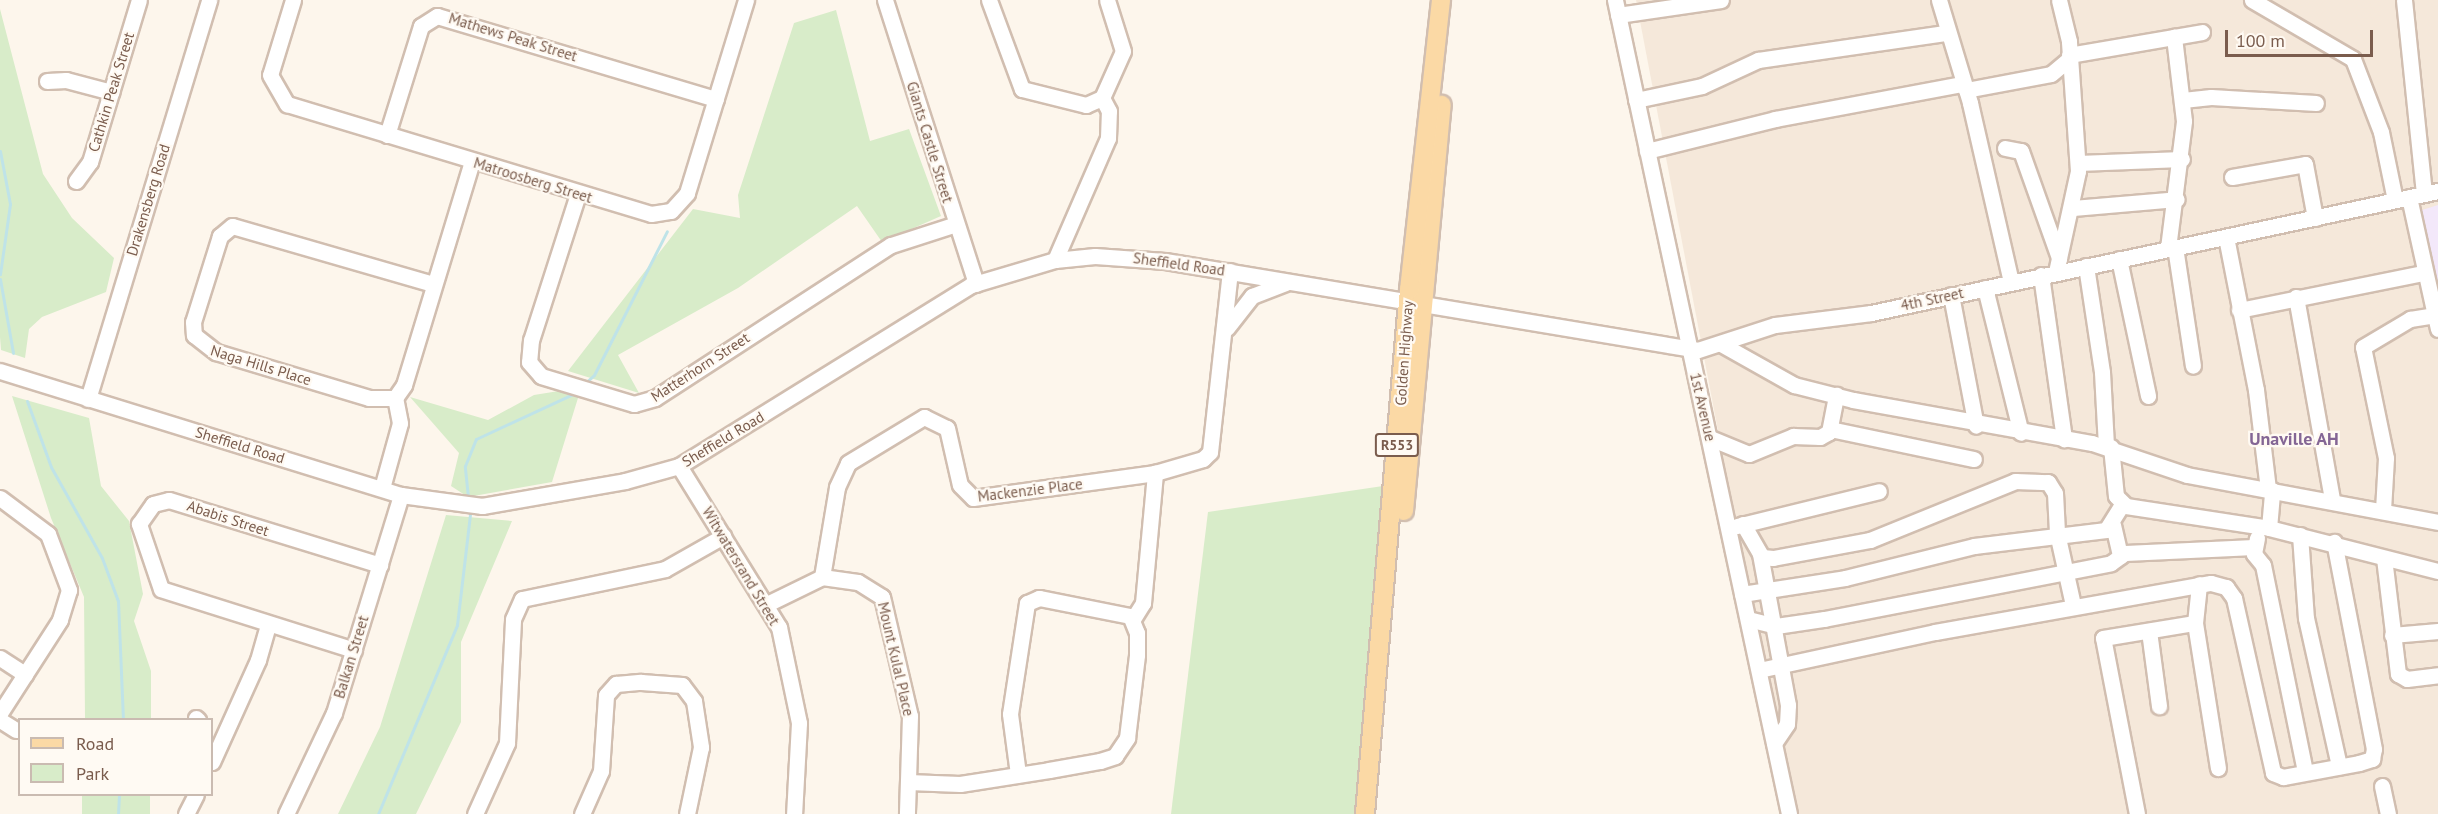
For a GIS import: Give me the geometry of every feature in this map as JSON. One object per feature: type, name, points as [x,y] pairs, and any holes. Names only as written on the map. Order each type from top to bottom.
[{"type":"main road","name":"Golden Highway","points":[[1376,814],[1441,0]]},
{"type":"main road","name":"Golden Highway","points":[[1365,814],[1417,304],[1451,0]]},
{"type":"street","name":"Cathkin Peak Street","points":[[76,181],[90,162],[139,0]]},
{"type":"street","name":"Drakensberg Road","points":[[88,399],[209,0]]},
{"type":"street","name":"Matroosberg Street","points":[[293,0],[270,75],[278,95],[287,104],[642,213],[671,211],[687,193],[746,0]]},
{"type":"street","name":"Giants Castle Street","points":[[885,0],[975,284]]},
{"type":"street","points":[[989,0],[1022,89],[1086,105],[1102,98],[1123,51],[1107,0]]},
{"type":"street","points":[[1617,7],[1721,0]]},
{"type":"street","points":[[1939,0],[1945,33],[1964,87],[2011,282]]},
{"type":"street","points":[[2058,265],[2073,208],[2078,163],[2069,57],[2059,0]]},
{"type":"street","points":[[2252,0],[2353,59],[2381,132],[2416,196]]},
{"type":"street","points":[[2383,510],[2386,458],[2363,347],[2410,319],[2436,322],[2422,273],[2404,0]]},
{"type":"street","name":"1st Avenue","points":[[1617,7],[1689,348],[1710,438],[1736,526],[1742,594],[1789,814]]},
{"type":"street","name":"Mathews Peak Street","points":[[387,135],[421,26],[437,16],[716,99]]},
{"type":"street","points":[[1647,151],[1775,119],[2051,74],[2069,57],[2202,32]]},
{"type":"street","points":[[1636,100],[1702,86],[1758,60],[1945,33]]},
{"type":"street","points":[[2174,37],[2183,100],[2182,159],[2172,248],[2193,366]]},
{"type":"street","points":[[47,81],[66,80],[111,93]]},
{"type":"street","points":[[2183,100],[2211,97],[2316,103]]},
{"type":"street","points":[[1055,260],[1108,138],[1109,111],[1102,98]]},
{"type":"street","points":[[2005,148],[2021,151],[2058,265]]},
{"type":"street","points":[[2078,163],[2182,159]]},
{"type":"street","points":[[382,488],[400,423],[394,398],[404,385],[472,161]]},
{"type":"street","points":[[2232,177],[2305,164],[2315,218]]},
{"type":"street","name":"Matterhorn Street","points":[[578,194],[531,340],[530,362],[541,376],[634,404],[655,398],[891,245],[956,224]]},
{"type":"street","name":"4th Street","points":[[1417,304],[1689,348],[1722,344],[1775,325],[1823,322],[1951,296],[2041,275],[2058,265],[2086,266],[2416,196]]},
{"type":"street","points":[[2073,208],[2177,199]]},
{"type":"street","name":"Naga Hills Place","points":[[394,398],[369,398],[197,342],[192,322],[220,236],[240,226],[433,284]]},
{"type":"street","points":[[2226,237],[2266,448],[2270,489],[2265,527],[2254,547],[2255,558],[2263,565],[2305,772]]},
{"type":"street","name":"Sheffield Road","points":[[0,371],[400,495],[491,505],[679,466],[975,284],[1055,260],[1114,256],[1230,271],[1417,304]]},
{"type":"street","points":[[2119,259],[2148,396]]},
{"type":"street","points":[[2086,266],[2102,372],[2108,447],[2114,487],[2122,504],[2113,525],[2120,556]]},
{"type":"street","name":"Mackenzie Place","points":[[822,577],[837,487],[848,463],[924,417],[947,428],[960,485],[973,498],[1155,473],[1197,463],[1210,452],[1230,271]]},
{"type":"street","points":[[2240,310],[2422,273]]},
{"type":"street","points":[[2041,275],[2064,439]]},
{"type":"street","points":[[1224,336],[1252,296],[1289,282]]},
{"type":"street","points":[[1985,288],[2021,433]]},
{"type":"street","points":[[1951,296],[1976,426]]},
{"type":"street","points":[[2296,297],[2332,500]]},
{"type":"street","points":[[1722,344],[1794,385],[1976,426],[2108,447],[2171,471],[2438,522]]},
{"type":"street","points":[[1710,438],[1749,454],[1793,436],[1820,437],[1830,429],[1836,395]]},
{"type":"street","points":[[1830,429],[1974,459]]},
{"type":"street","name":"Witwatersrand Street","points":[[679,466],[767,604],[779,627],[799,723],[794,814]]},
{"type":"street","points":[[908,782],[960,783],[1109,759],[1120,751],[1127,738],[1137,655],[1133,619],[1143,603],[1155,473]]},
{"type":"street","points":[[1879,491],[1736,526],[1760,554],[1773,558],[1870,540],[2015,481],[2052,485],[2057,533],[2073,605]]},
{"type":"street","name":"Balkan Street","points":[[286,814],[334,713],[400,495]]},
{"type":"street","points":[[0,498],[48,534],[69,590],[60,620],[0,713]]},
{"type":"street","name":"Ababis Street","points":[[354,650],[161,589],[141,540],[139,524],[146,511],[169,500],[380,565]]},
{"type":"street","points":[[2122,504],[2265,527],[2334,542],[2384,558],[2438,571]]},
{"type":"street","points":[[1742,594],[2057,533],[2113,525]]},
{"type":"street","points":[[2300,535],[2306,618],[2339,766]]},
{"type":"street","points":[[475,814],[507,743],[513,619],[522,599],[664,569],[723,536]]},
{"type":"street","points":[[1759,670],[2073,605],[2199,584],[2226,587],[2234,598],[2271,770],[2283,777],[2371,759],[2374,752],[2334,542]]},
{"type":"street","points":[[1748,619],[1771,624],[1824,619],[2065,568],[2111,563],[2120,556],[2254,547]]},
{"type":"street","points":[[1760,554],[1788,715],[1774,743]]},
{"type":"street","points":[[2384,558],[2392,635],[2400,677],[2438,675]]},
{"type":"street","points":[[767,604],[822,577]]},
{"type":"street","name":"Mount Kulal Place","points":[[822,577],[869,586],[885,602],[910,716],[907,814]]},
{"type":"street","points":[[2199,584],[2195,623],[2218,768]]},
{"type":"street","points":[[1018,774],[1010,714],[1028,603],[1060,601],[1133,619]]},
{"type":"street","points":[[2137,814],[2102,643],[2105,637],[2195,623]]},
{"type":"street","points":[[213,757],[218,730],[258,660],[268,624]]},
{"type":"street","points":[[2149,631],[2160,706]]},
{"type":"street","points":[[2392,635],[2438,631]]},
{"type":"street","points":[[0,658],[25,674]]},
{"type":"street","points":[[582,814],[601,771],[606,695],[616,684],[641,682],[682,685],[694,701],[701,747],[687,814]]},
{"type":"street","points":[[0,720],[16,730]]},
{"type":"street","points":[[2382,786],[2388,814]]},
{"type":"street","points":[[186,814],[195,796]]},
{"type":"shaded area","points":[[1636,0],[2438,0],[2438,814],[1791,814]]},
{"type":"shaded area","points":[[2438,205],[2438,286],[2419,211]]},
{"type":"green space","points":[[0,9],[43,174],[72,218],[114,258],[106,292],[42,317],[29,329],[25,358],[1,350],[0,337]]},
{"type":"green space","points":[[836,10],[870,141],[909,129],[941,216],[882,242],[857,206],[738,288],[618,355],[639,393],[568,371],[693,209],[740,218],[738,195],[794,23]]},
{"type":"green space","points":[[565,390],[578,398],[552,482],[468,497],[451,486],[459,453],[410,397],[488,420],[534,395]]},
{"type":"green space","points":[[12,396],[89,418],[101,486],[129,521],[143,594],[134,621],[151,671],[151,718],[85,718],[84,597],[51,518]]},
{"type":"green space","points":[[1383,486],[1357,814],[1171,814],[1208,512]]},
{"type":"green space","points":[[446,515],[512,521],[461,642],[461,722],[416,814],[338,814],[380,727]]},
{"type":"green space","points":[[82,796],[150,796],[150,814],[82,814]]},
{"type":"waterway","points":[[0,151],[10,204],[0,274]]},
{"type":"waterway","points":[[584,384],[594,375],[667,231]]},
{"type":"waterway","points":[[0,279],[13,353]]},
{"type":"waterway","points":[[468,497],[465,466],[476,439],[575,393]]},
{"type":"waterway","points":[[27,401],[51,467],[102,558],[118,601],[123,718]]},
{"type":"waterway","points":[[378,814],[457,625],[470,514]]},
{"type":"waterway","points":[[118,814],[119,796]]},
{"type":"district","name":"Unaville AH","points":[[2294,439]]}]
